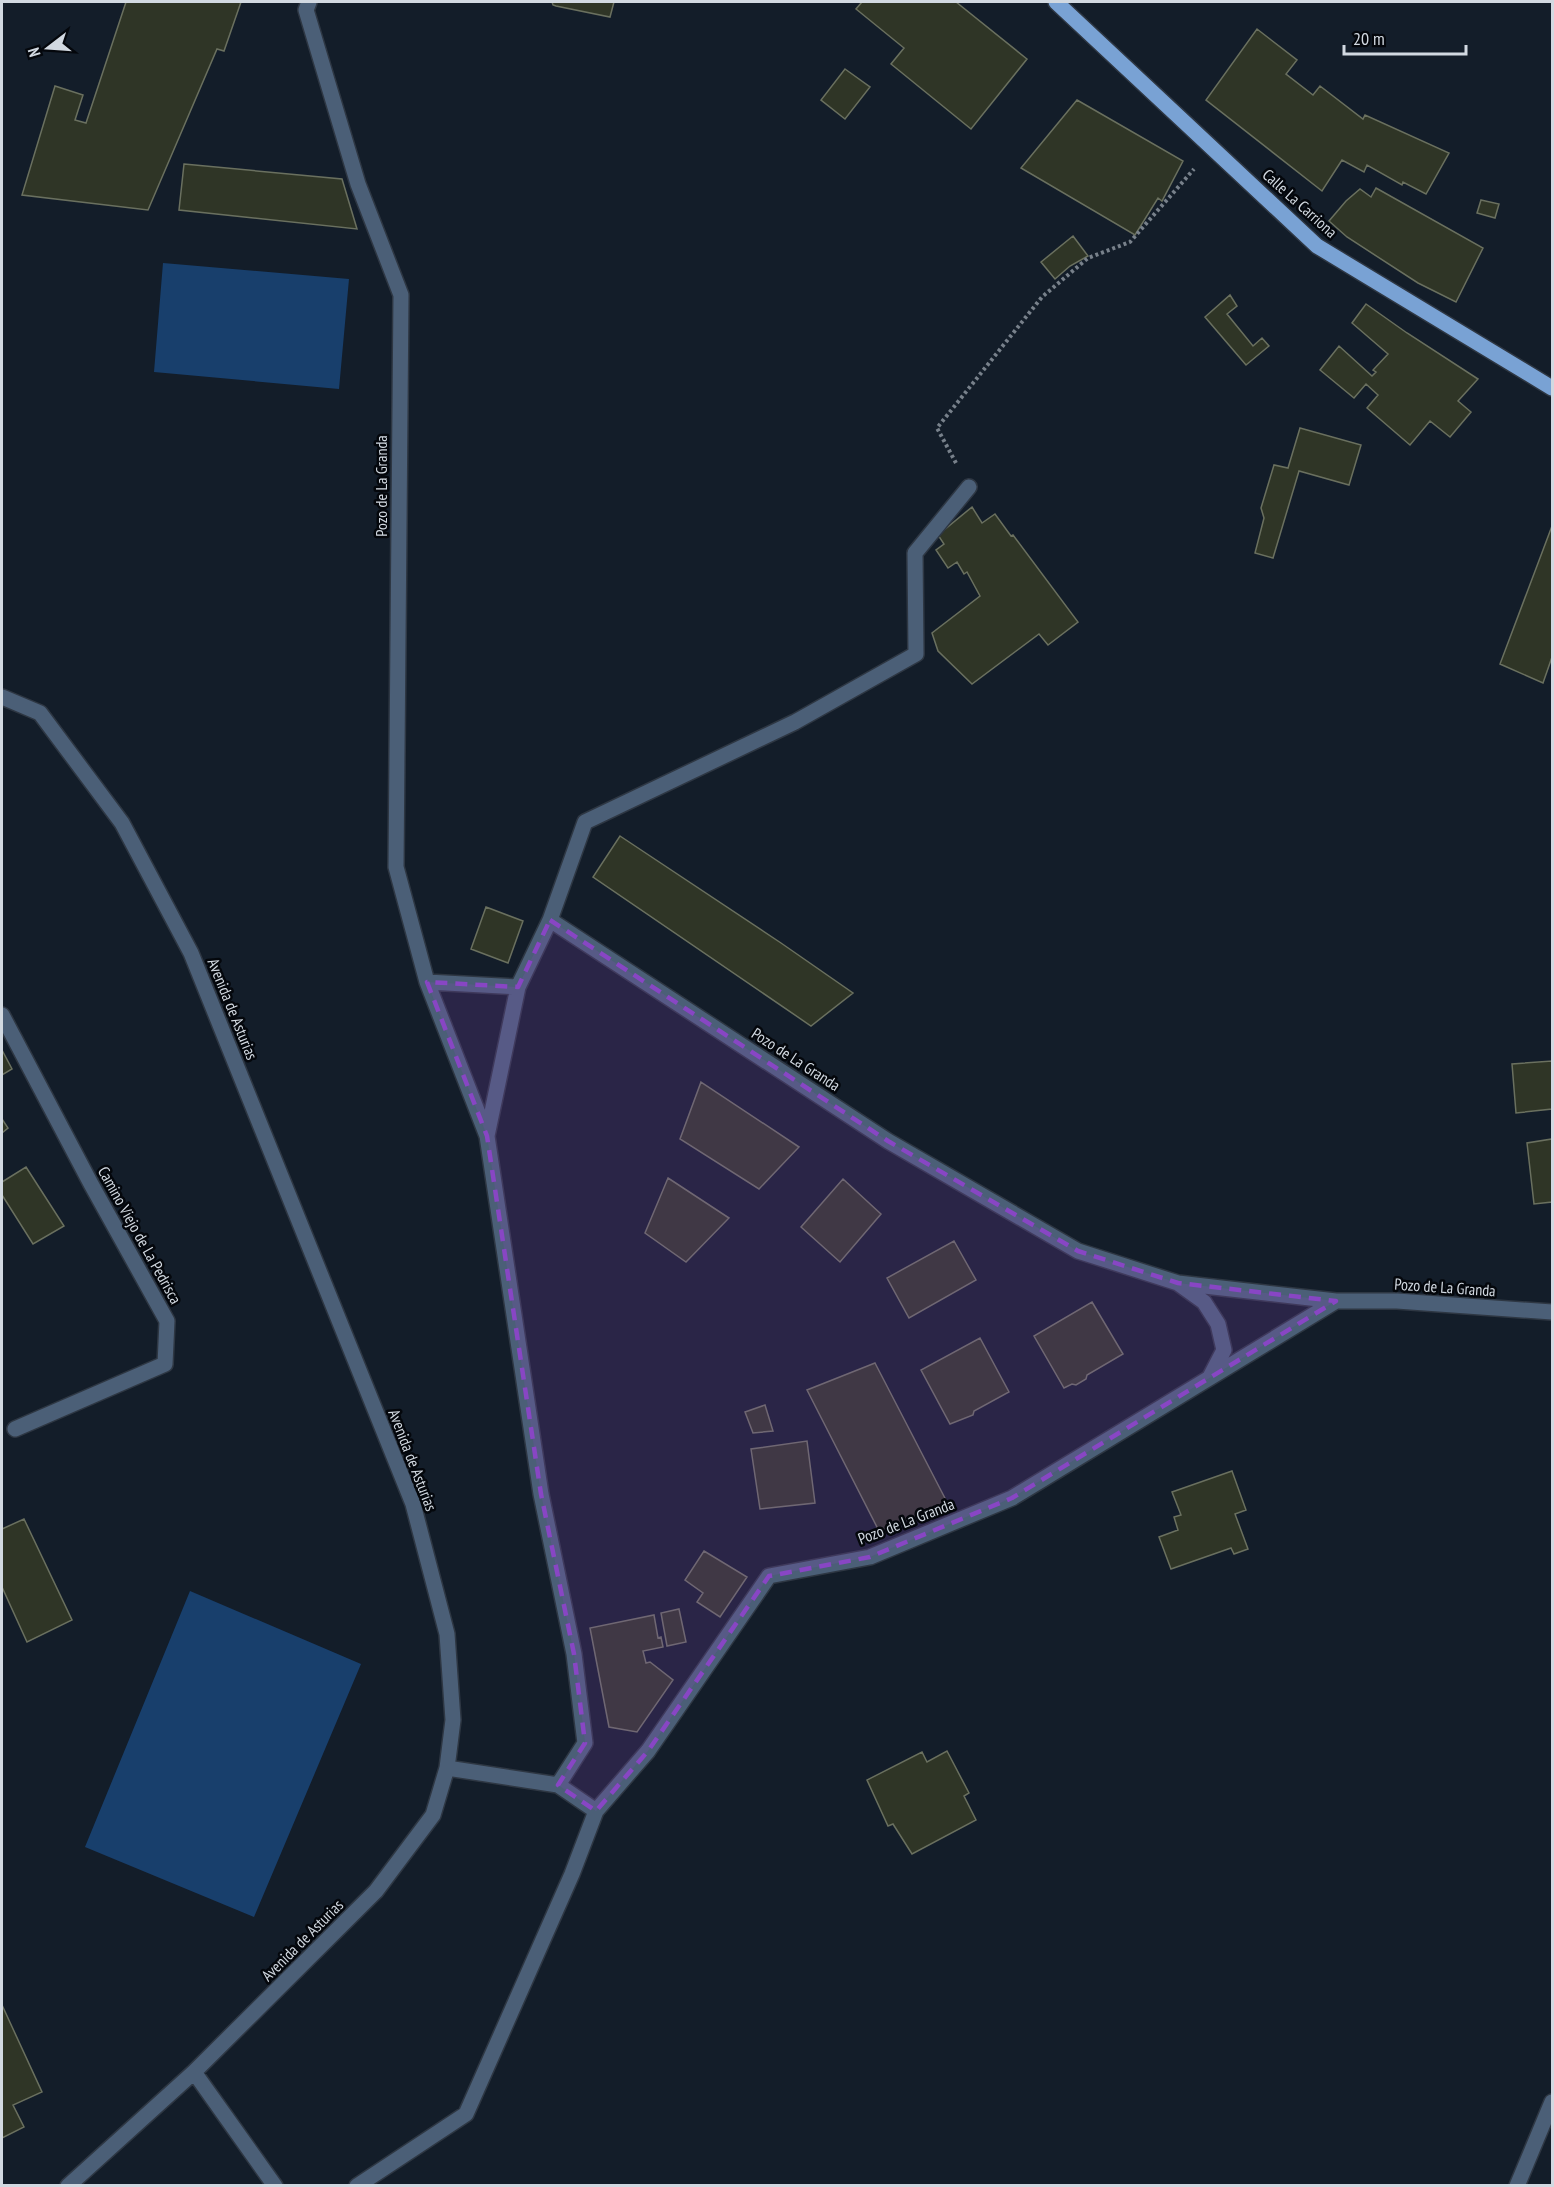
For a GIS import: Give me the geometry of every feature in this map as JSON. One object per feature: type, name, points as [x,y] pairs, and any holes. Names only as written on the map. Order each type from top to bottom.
[{"type":"main road","name":"Calle La Carriona","points":[[1056,2],[1317,246],[1552,388]]},
{"type":"street","name":"Pozo de La Granda","points":[[309,2],[306,10],[358,184],[401,295],[396,867],[427,982],[487,1136],[541,1494],[574,1654],[585,1743],[558,1785]]},
{"type":"street","name":"Pozo de La Granda","points":[[487,1136],[518,987],[550,920],[585,822],[795,722],[916,654],[915,553],[969,487]]},
{"type":"street","name":"Avenida de Asturias","points":[[2,697],[40,713],[123,823],[191,953],[413,1504],[447,1634],[453,1720],[447,1768],[433,1815],[376,1891],[194,2072],[68,2186]]},
{"type":"street","name":"Pozo de La Granda","points":[[550,920],[888,1141],[1078,1251],[1178,1283],[1336,1301],[1397,1301],[1552,1312]]},
{"type":"street","points":[[427,982],[518,987]]},
{"type":"street","name":"Camino Viejo de La Pedrisca","points":[[2,1015],[167,1321],[165,1364],[15,1429]]},
{"type":"street","points":[[1178,1283],[1204,1302],[1218,1324],[1224,1350],[1210,1377]]},
{"type":"street","name":"Pozo de La Granda","points":[[596,1811],[648,1751],[769,1576],[870,1557],[1012,1498],[1336,1301]]},
{"type":"street","points":[[357,2186],[466,2114],[572,1874],[596,1811],[558,1785],[447,1768]]},
{"type":"street","points":[[194,2072],[275,2186]]},
{"type":"street","points":[[1517,2186],[1552,2102]]},
{"type":"path","points":[[969,487],[937,428],[1042,297],[1088,258],[1130,243],[1212,148]]},
{"type":"highlighted area","points":[[550,920],[888,1141],[1078,1251],[1178,1283],[1336,1301],[1012,1498],[870,1557],[769,1576],[648,1751],[596,1811],[558,1785],[585,1743],[574,1654],[541,1494],[487,1136],[427,982],[518,987]]},
{"type":"shaded area","points":[[163,263],[349,279],[339,389],[154,372]]},
{"type":"shaded area","points":[[190,1591],[361,1664],[254,1917],[85,1847]]},
{"type":"building","points":[[126,2],[241,2],[224,51],[217,49],[148,210],[22,195],[55,86],[83,95],[75,120],[86,123]]},
{"type":"building","points":[[552,2],[614,2],[610,17],[556,6]]},
{"type":"building","points":[[862,2],[956,2],[1027,59],[971,129],[891,64],[904,48],[856,9]]},
{"type":"building","points":[[1257,29],[1297,60],[1286,74],[1313,95],[1320,86],[1363,119],[1365,115],[1449,153],[1426,194],[1403,182],[1402,185],[1367,165],[1364,172],[1342,160],[1322,191],[1206,100]]},
{"type":"building","points":[[845,69],[870,87],[845,119],[821,100]]},
{"type":"building","points":[[1077,100],[1183,161],[1162,201],[1158,198],[1135,235],[1021,168]]},
{"type":"building","points":[[184,164],[342,179],[357,229],[179,210]]},
{"type":"building","points":[[1376,188],[1483,248],[1456,302],[1418,283],[1347,237],[1329,221],[1360,189],[1371,197]]},
{"type":"building","points":[[1481,200],[1499,204],[1495,218],[1477,213]]},
{"type":"building","points":[[1073,236],[1088,256],[1070,266],[1055,279],[1041,262]]},
{"type":"building","points":[[1230,295],[1237,306],[1227,314],[1253,346],[1262,338],[1269,346],[1246,365],[1205,317]]},
{"type":"building","points":[[1366,304],[1478,379],[1458,401],[1471,412],[1450,437],[1430,421],[1410,445],[1367,408],[1378,395],[1366,384],[1354,398],[1320,370],[1339,346],[1372,376],[1376,372],[1373,370],[1388,354],[1352,323]]},
{"type":"building","points":[[1300,428],[1361,445],[1349,485],[1299,471],[1273,558],[1255,553],[1264,518],[1261,508],[1274,465],[1288,468]]},
{"type":"building","points":[[972,507],[982,523],[995,514],[1078,622],[1048,645],[1039,634],[972,684],[938,651],[932,633],[980,596],[967,572],[964,574],[957,562],[948,568],[936,550],[944,544],[938,535]]},
{"type":"building","points":[[1552,526],[1552,657],[1543,683],[1500,664]]},
{"type":"building","points":[[620,836],[853,993],[811,1026],[593,877]]},
{"type":"building","points":[[486,907],[523,921],[508,963],[471,949]]},
{"type":"building","points":[[2,1050],[12,1069],[2,1075]]},
{"type":"building","points":[[1552,1061],[1552,1109],[1516,1113],[1512,1064]]},
{"type":"building","points":[[701,1082],[799,1147],[759,1189],[680,1139]]},
{"type":"building","points":[[2,1119],[8,1128],[2,1133]]},
{"type":"building","points":[[1552,1139],[1552,1202],[1534,1204],[1527,1143]]},
{"type":"building","points":[[26,1167],[64,1226],[33,1244],[2,1195],[2,1182]]},
{"type":"building","points":[[668,1178],[729,1218],[686,1262],[645,1233]]},
{"type":"building","points":[[843,1179],[881,1214],[840,1262],[801,1227]]},
{"type":"building","points":[[954,1241],[976,1280],[909,1318],[887,1278]]},
{"type":"building","points":[[1092,1302],[1123,1354],[1087,1375],[1086,1379],[1076,1385],[1072,1384],[1064,1388],[1034,1336]]},
{"type":"building","points":[[980,1338],[1009,1392],[974,1411],[973,1415],[950,1424],[921,1370]]},
{"type":"building","points":[[875,1363],[948,1504],[879,1531],[807,1390]]},
{"type":"building","points":[[765,1405],[773,1431],[753,1433],[745,1412]]},
{"type":"building","points":[[807,1441],[815,1503],[760,1509],[751,1449]]},
{"type":"building","points":[[1232,1471],[1246,1510],[1235,1514],[1248,1549],[1234,1554],[1231,1548],[1171,1569],[1159,1537],[1178,1530],[1174,1517],[1181,1515],[1172,1492]]},
{"type":"building","points":[[24,1519],[72,1620],[27,1642],[2,1587],[2,1529]]},
{"type":"building","points":[[704,1551],[747,1577],[720,1617],[697,1602],[703,1593],[685,1580]]},
{"type":"building","points":[[679,1609],[686,1642],[667,1646],[661,1613]]},
{"type":"building","points":[[654,1615],[658,1638],[661,1637],[663,1647],[643,1651],[646,1663],[650,1662],[673,1680],[637,1732],[609,1727],[590,1628]]},
{"type":"building","points":[[947,1751],[969,1793],[964,1796],[976,1820],[912,1854],[893,1824],[888,1826],[867,1780],[922,1752],[927,1762]]},
{"type":"building","points":[[2,2005],[42,2092],[13,2105],[24,2127],[2,2138]]}]
